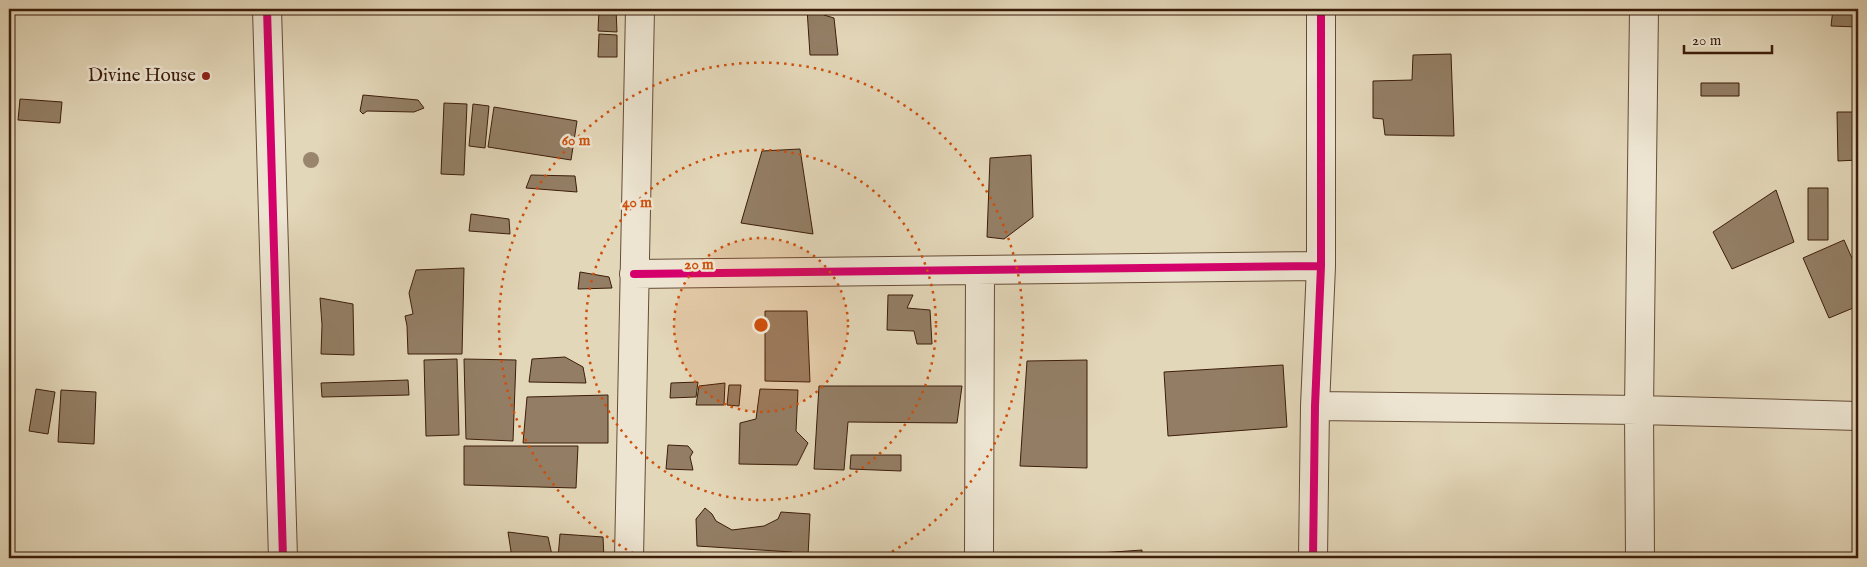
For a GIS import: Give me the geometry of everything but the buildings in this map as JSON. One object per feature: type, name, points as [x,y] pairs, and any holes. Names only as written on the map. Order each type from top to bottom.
[{"type":"street","points":[[267,9],[283,558]]},
{"type":"street","points":[[629,558],[640,9]]},
{"type":"street","points":[[1313,558],[1315,406],[1321,266],[1321,9]]},
{"type":"street","points":[[1640,558],[1639,410],[1644,9]]},
{"type":"street","points":[[634,274],[1321,266]]},
{"type":"street","points":[[979,558],[980,271]]},
{"type":"street","points":[[1315,406],[1639,410],[1858,416]]},
{"type":"cycle path","points":[[267,9],[283,558]]},
{"type":"cycle path","points":[[1313,558],[1315,406],[1321,266],[1321,9]]},
{"type":"cycle path","points":[[634,274],[1321,266]]},
{"type":"place","name":"Divine House","points":[[206,76]]}]
